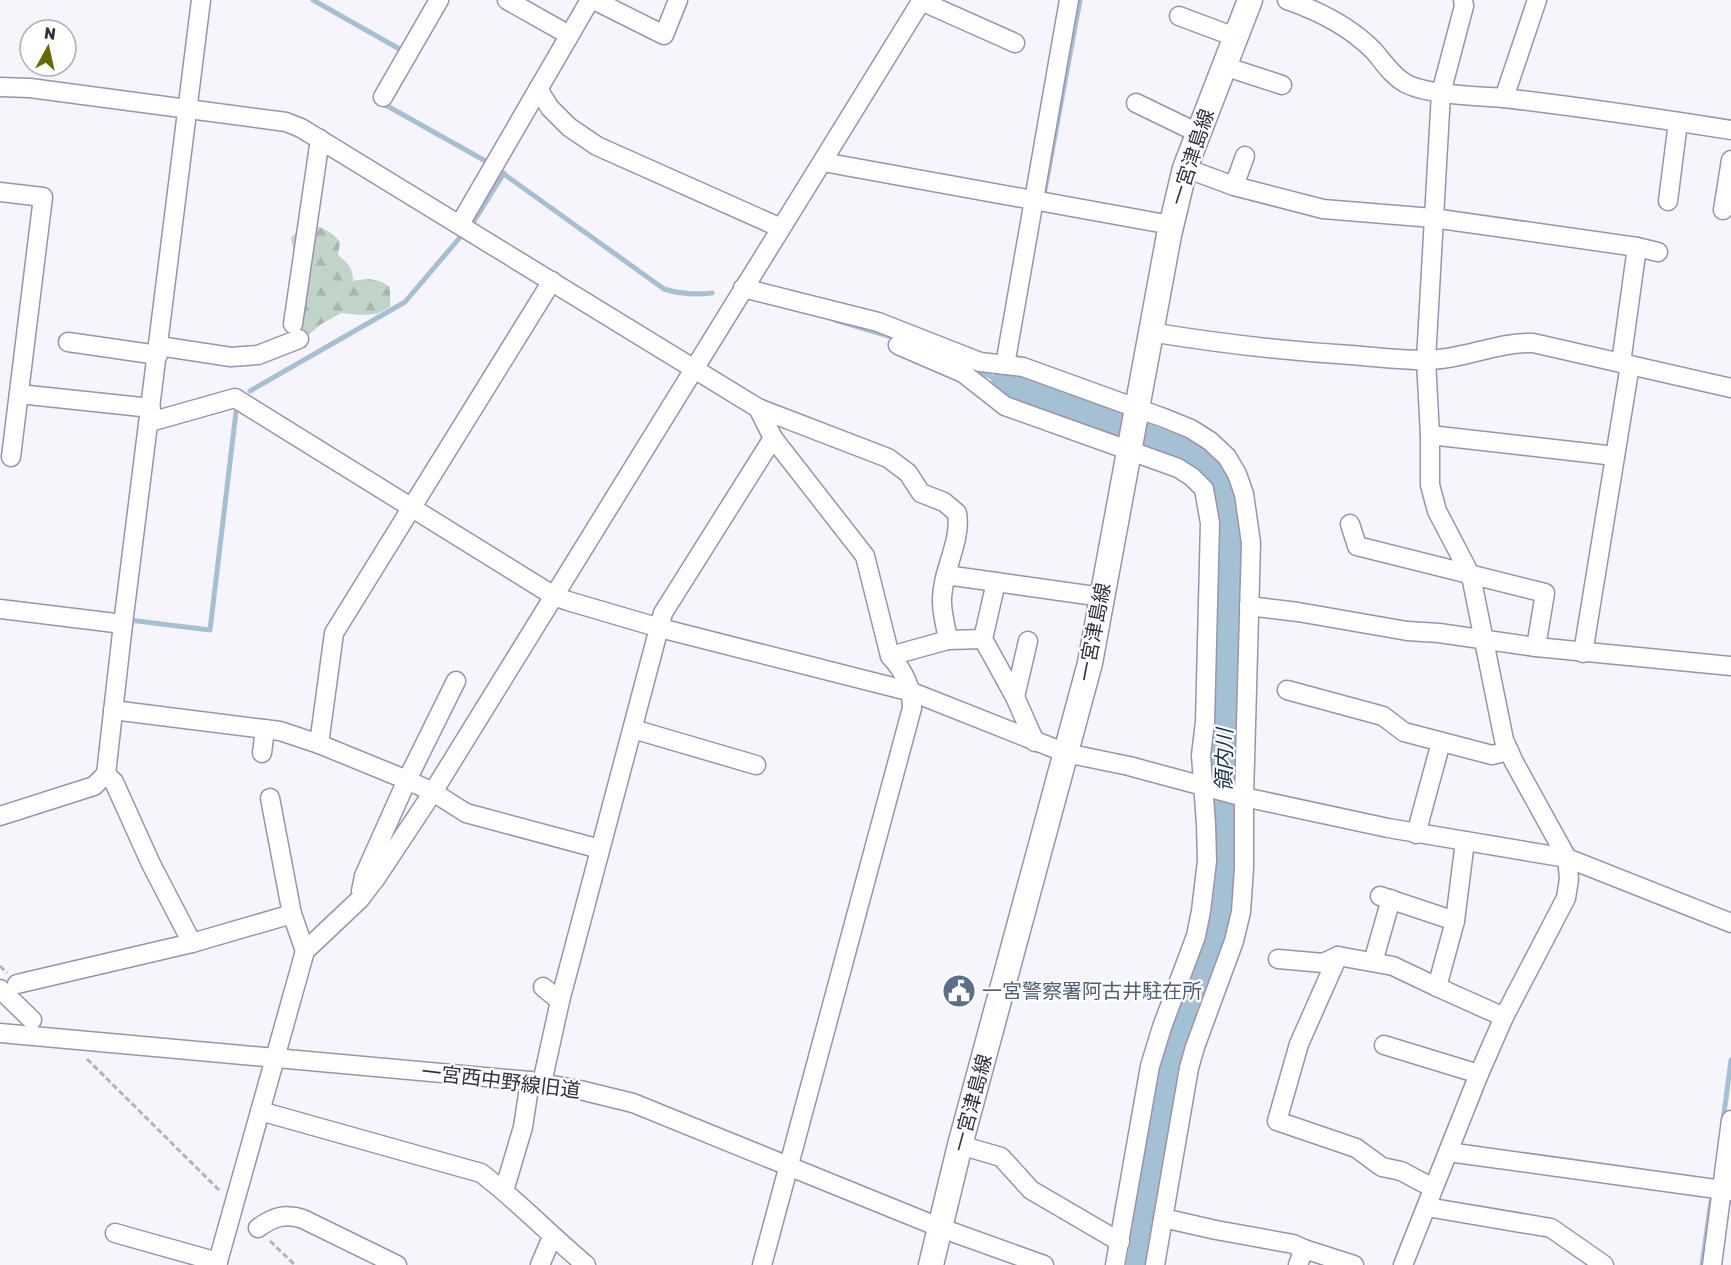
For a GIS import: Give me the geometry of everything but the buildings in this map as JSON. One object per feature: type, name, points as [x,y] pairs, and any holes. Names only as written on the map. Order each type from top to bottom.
[{"type":"main road","name":"一宮津島線","points":[[931,1265],[960,1145],[1090,663],[1150,332],[1185,168],[1250,0]]},
{"type":"street","points":[[0,816],[94,786],[106,774],[201,0]]},
{"type":"street","points":[[383,97],[439,0]]},
{"type":"street","points":[[507,0],[569,35]]},
{"type":"street","points":[[460,224],[569,35],[592,0],[664,35],[678,0]]},
{"type":"street","points":[[1011,366],[1040,201],[1069,0]]},
{"type":"street","points":[[1287,0],[1329,17],[1353,33],[1406,84],[1441,93],[1504,98],[1731,130]]},
{"type":"street","points":[[1402,1265],[1479,1074],[1504,1017],[1566,898],[1569,879],[1567,858],[1504,740],[1471,576],[1437,511],[1430,485],[1426,360],[1441,93],[1464,6],[1463,0]]},
{"type":"street","points":[[1504,98],[1537,0]]},
{"type":"street","points":[[304,951],[360,899],[433,792],[921,1],[1015,44]]},
{"type":"street","points":[[1179,16],[1235,37]]},
{"type":"street","points":[[1224,66],[1282,85]]},
{"type":"street","points":[[0,87],[30,88],[286,122],[301,128],[758,408],[888,458],[908,473],[921,493],[944,502],[957,513],[959,523],[942,602],[948,640]]},
{"type":"street","points":[[538,89],[550,108],[569,127],[597,146],[781,228]]},
{"type":"street","points":[[1136,103],[1198,133]]},
{"type":"street","points":[[1668,201],[1678,122]]},
{"type":"street","points":[[68,342],[231,357],[258,355],[296,331],[320,139]]},
{"type":"street","points":[[1234,186],[1245,156]]},
{"type":"street","points":[[1723,210],[1731,160]]},
{"type":"street","points":[[823,162],[1171,225]]},
{"type":"street","points":[[1185,168],[1234,186],[1323,210],[1433,218],[1637,247],[1658,252]]},
{"type":"street","points":[[0,192],[43,198],[11,457]]},
{"type":"street","points":[[1583,653],[1615,456],[1637,247]]},
{"type":"street","points":[[319,744],[334,633],[552,281]]},
{"type":"street","points":[[743,288],[878,322],[980,362],[1011,366],[1137,408],[1191,429],[1210,441],[1227,457],[1237,474],[1249,517],[1251,543],[1244,868],[1241,912],[1234,941],[1189,1068],[1155,1265]]},
{"type":"street","points":[[1150,332],[1218,344],[1285,351],[1426,360],[1455,357],[1516,343],[1533,343],[1731,388]]},
{"type":"street","points":[[898,345],[963,373],[1005,406],[1178,468],[1204,489],[1210,523],[1205,711],[1201,755],[1207,861],[1200,919],[1189,958],[1162,1027],[1150,1066],[1115,1265]]},
{"type":"street","points":[[19,394],[151,415],[235,398],[554,596],[660,628],[912,692],[1066,753],[1129,766],[1244,797],[1416,834],[1567,858],[1731,923]]},
{"type":"street","points":[[758,408],[773,438],[865,556],[890,656],[901,667],[912,692],[912,708],[762,1265]]},
{"type":"street","points":[[1430,435],[1615,456]]},
{"type":"street","points":[[504,1191],[561,1001],[663,613],[773,438]]},
{"type":"street","points":[[1350,524],[1356,546],[1545,593],[1536,647]]},
{"type":"street","points":[[946,575],[1102,597]]},
{"type":"street","points":[[996,582],[982,639],[1015,697],[1035,742]]},
{"type":"street","points":[[1249,606],[1407,631],[1439,633],[1583,653],[1731,666]]},
{"type":"street","points":[[0,609],[123,624]]},
{"type":"street","points":[[890,656],[948,640],[982,639]]},
{"type":"street","points":[[1015,697],[1028,642]]},
{"type":"street","points":[[360,899],[364,876],[407,780],[456,681]]},
{"type":"street","points":[[1287,690],[1383,716],[1404,732],[1491,755],[1509,751]]},
{"type":"street","points":[[113,710],[280,731],[319,744],[407,780],[433,792],[466,813],[600,849]]},
{"type":"street","points":[[262,753],[265,729]]},
{"type":"street","points":[[633,729],[756,765]]},
{"type":"street","points":[[1416,834],[1441,742]]},
{"type":"street","points":[[106,774],[114,782],[151,864],[192,943]]},
{"type":"street","points":[[115,1233],[218,1263],[304,951],[292,914],[277,845],[270,798]]},
{"type":"street","points":[[1437,987],[1455,921],[1465,841]]},
{"type":"street","points":[[1373,962],[1386,897],[1455,921]]},
{"type":"street","points":[[32,1020],[8,987],[192,943],[292,914]]},
{"type":"street","points":[[1278,959],[1323,963],[1338,956],[1394,966],[1504,1017]]},
{"type":"street","points":[[1338,956],[1299,1044],[1277,1121],[1356,1148],[1383,1167],[1401,1171],[1433,1188]]},
{"type":"street","points":[[543,987],[561,1001]]},
{"type":"street","name":"一宮西中野線旧道","points":[[0,1033],[536,1082],[580,1090],[633,1103],[941,1228],[1044,1265]]},
{"type":"street","points":[[1383,1044],[1479,1074]]},
{"type":"street","points":[[260,1111],[481,1173],[586,1265]]},
{"type":"street","points":[[1712,1265],[1727,1191],[1731,1120]]},
{"type":"street","points":[[960,1145],[1001,1157],[1031,1190],[1120,1242]]},
{"type":"street","points":[[1448,1152],[1727,1191]]},
{"type":"street","points":[[1427,1207],[1551,1228],[1604,1265]]},
{"type":"street","points":[[258,1228],[271,1219],[290,1215],[303,1219],[397,1265]]},
{"type":"street","points":[[1163,1218],[1293,1244],[1301,1257],[1354,1265]]},
{"type":"street","points":[[540,1265],[552,1237]]},
{"type":"path","points":[[0,966],[8,987]]},
{"type":"path","points":[[65,1039],[100,1070],[234,1205]]},
{"type":"path","points":[[258,1228],[295,1265]]},
{"type":"green space","points":[[302,225],[323,229],[340,242],[338,255],[349,266],[353,281],[373,280],[390,287],[390,307],[377,314],[341,313],[320,325],[306,337],[289,332],[295,257],[291,238]]},
{"type":"waterway","points":[[313,0],[403,51],[402,54]]},
{"type":"waterway","points":[[1044,195],[1080,0]]},
{"type":"waterway","points":[[382,103],[489,163]]},
{"type":"waterway","points":[[501,172],[664,289],[687,294],[712,293]]},
{"type":"waterway","points":[[471,226],[504,173]]},
{"type":"waterway","points":[[250,391],[405,302],[462,235]]},
{"type":"waterway","points":[[835,320],[892,337]]},
{"type":"waterway","points":[[967,367],[1006,383],[1009,369]]},
{"type":"waterway","name":"領内川","points":[[1006,383],[1195,458],[1216,482],[1226,506],[1230,528],[1221,912],[1200,976],[1170,1052],[1141,1220],[1144,1247],[1141,1265]]},
{"type":"waterway","points":[[129,620],[210,630],[236,412]]},
{"type":"waterway","points":[[1723,1121],[1731,1060]]},
{"type":"waterway","points":[[1702,1265],[1711,1201]]},
{"type":"place","name":"一宮警察署阿古井駐在所","points":[[959,991]]}]
